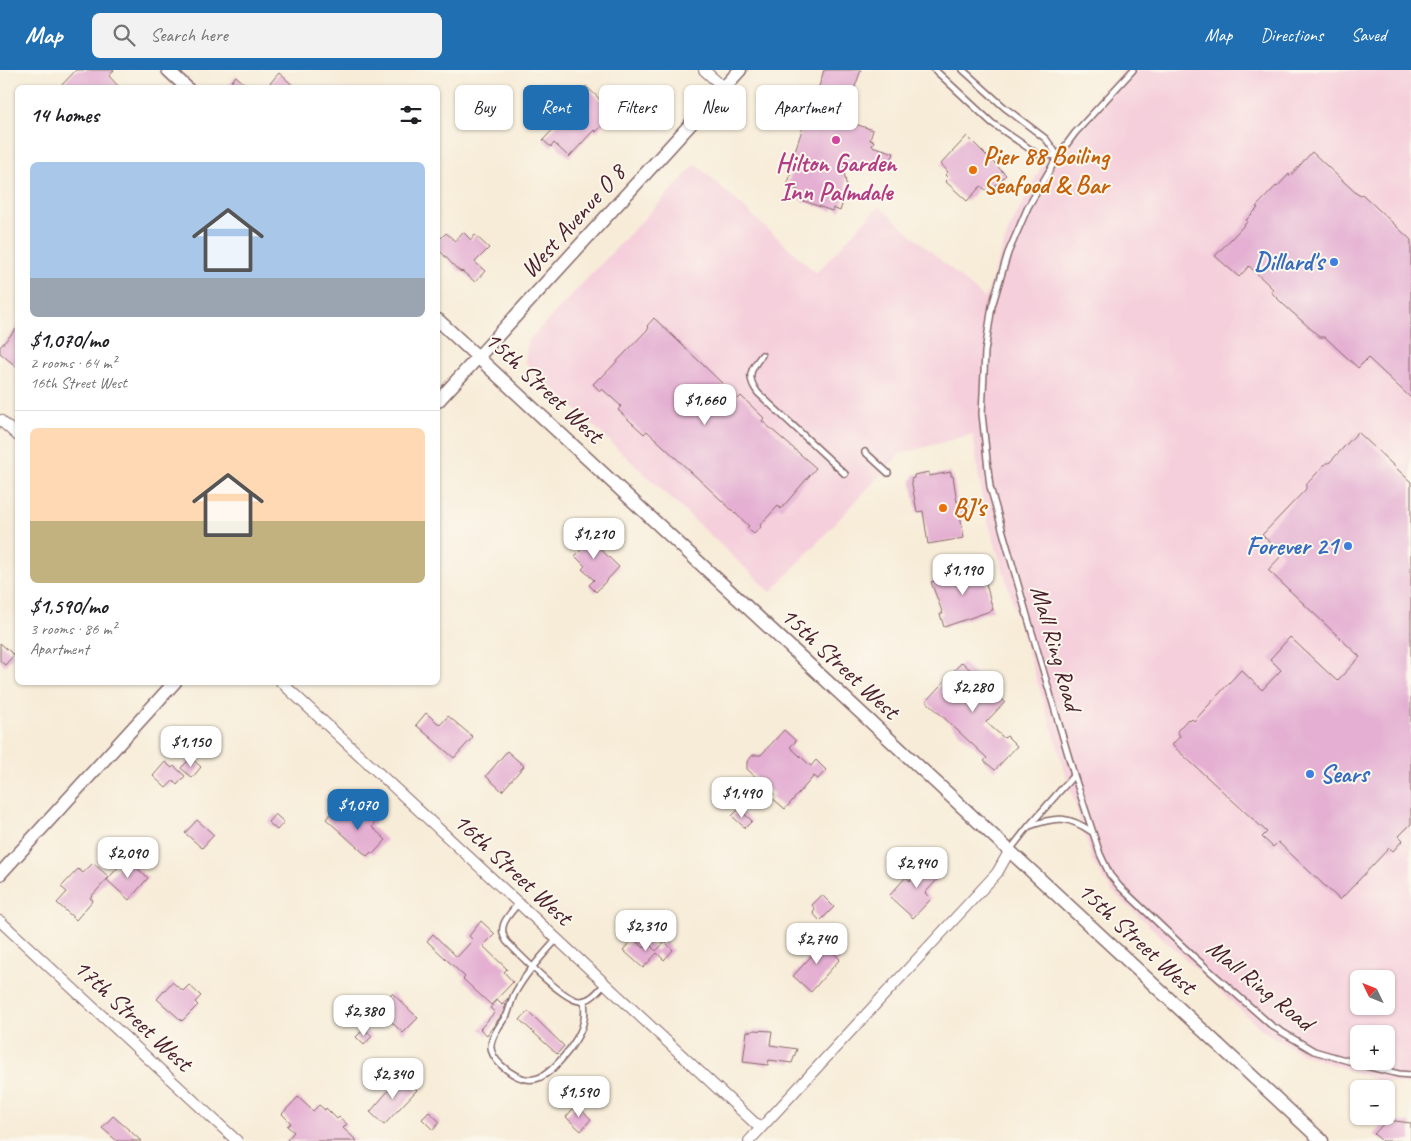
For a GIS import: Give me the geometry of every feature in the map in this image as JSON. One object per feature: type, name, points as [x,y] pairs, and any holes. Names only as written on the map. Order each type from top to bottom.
[{"type":"street","points":[[168,70],[184,85]]},
{"type":"street","points":[[704,70],[721,85]]},
{"type":"street","name":"West Avenue O 8","points":[[727,85],[740,70]]},
{"type":"street","name":"West Avenue O 8","points":[[440,399],[686,130]]},
{"type":"street","name":"15th Street West","points":[[440,322],[1322,1141]]},
{"type":"street","points":[[0,420],[15,433]]},
{"type":"street","points":[[0,874],[172,685]]},
{"type":"street","name":"16th Street West","points":[[284,685],[760,1128]]},
{"type":"street","points":[[749,1141],[997,873],[1010,850]]},
{"type":"street","name":"17th Street West","points":[[0,920],[237,1141]]},
{"type":"lane","points":[[935,70],[992,123],[1037,154],[1058,156]]},
{"type":"lane","points":[[963,70],[1004,107],[1046,139],[1058,156]]},
{"type":"lane","name":"Mall Ring Road","points":[[1133,70],[1075,133],[1058,156],[1028,207],[1008,253],[992,306],[986,341],[982,414],[990,487],[1074,775],[1104,864],[1114,881],[1193,956],[1272,1026],[1314,1051],[1399,1074],[1411,1074]]},
{"type":"lane","points":[[762,355],[753,366],[750,378],[751,383],[758,393],[845,474]]},
{"type":"lane","points":[[865,452],[888,473]]},
{"type":"lane","points":[[1010,850],[1074,775]]},
{"type":"lane","points":[[1028,827],[1048,819],[1066,819],[1080,824],[1093,833]]},
{"type":"lane","points":[[518,903],[503,923],[503,936],[507,942],[568,998],[584,1001],[592,997],[605,984]]},
{"type":"lane","points":[[558,940],[533,966],[515,993],[508,1012],[493,1037],[490,1046],[496,1060],[524,1080],[537,1078],[549,1072],[575,1041],[581,1030],[585,1021],[584,1001]]},
{"type":"shaded area","points":[[1123,70],[1411,70],[1411,1085],[1395,1083],[1395,1080],[1376,1080],[1300,1053],[1261,1029],[1112,891],[1093,862],[983,505],[973,434],[900,454],[771,592],[525,362],[528,341],[696,164],[816,273],[879,206],[985,299],[1009,230],[1040,169]]},
{"type":"building","points":[[76,70],[114,70],[109,76],[117,85],[62,85]]},
{"type":"building","name":"Hilton Garden Inn Palmdale","points":[[824,70],[861,70],[856,85],[819,85]]},
{"type":"building","points":[[279,73],[293,85],[269,85]]},
{"type":"building","points":[[236,76],[246,85],[229,85]]},
{"type":"building","points":[[589,89],[599,99],[599,129],[596,132],[594,130],[569,157],[554,143],[551,147],[543,140],[552,130],[589,130]]},
{"type":"building","name":"Hilton Garden Inn Palmdale","points":[[858,125],[873,130],[870,140],[874,141],[872,146],[894,153],[889,167],[867,160],[866,164],[861,163],[858,171],[843,166],[847,189],[840,211],[833,208],[832,211],[795,198],[798,190],[787,186],[791,174],[789,173],[802,130],[858,130]]},
{"type":"building","name":"Pier 88 Boiling Seafood & Bar","points":[[967,136],[1006,175],[988,192],[981,186],[967,201],[945,181],[948,178],[945,175],[948,172],[941,164]]},
{"type":"building","points":[[1312,152],[1357,194],[1361,196],[1362,194],[1411,240],[1411,398],[1368,358],[1358,368],[1325,337],[1320,337],[1284,305],[1271,292],[1273,289],[1249,266],[1239,277],[1215,256],[1248,221],[1246,220],[1258,208],[1256,207],[1289,174],[1290,176]]},
{"type":"building","points":[[463,232],[471,240],[475,235],[489,248],[475,262],[485,271],[475,282],[456,268],[440,251],[440,239],[446,233],[455,241]]},
{"type":"building","points":[[654,318],[738,399],[741,396],[764,418],[762,421],[816,468],[781,509],[778,506],[754,534],[747,528],[749,526],[647,431],[644,434],[618,410],[621,406],[602,389],[600,391],[593,384],[649,328],[647,326]]},
{"type":"building","points":[[15,330],[15,366],[0,353],[0,347]]},
{"type":"building","points":[[1358,432],[1411,482],[1411,824],[1399,836],[1403,840],[1393,851],[1389,848],[1340,900],[1278,842],[1273,847],[1262,837],[1267,832],[1172,745],[1180,736],[1177,731],[1188,719],[1194,721],[1241,670],[1262,690],[1281,670],[1270,659],[1290,637],[1337,681],[1360,657],[1268,570],[1283,554],[1262,535],[1306,489],[1306,485],[1326,463],[1329,463]]},
{"type":"building","name":"BJ's","points":[[929,472],[929,476],[951,472],[957,502],[967,500],[969,512],[960,514],[964,538],[928,544],[923,511],[917,512],[911,479],[914,478],[914,475]]},
{"type":"building","points":[[582,527],[591,536],[589,538],[619,567],[596,592],[589,585],[594,580],[582,569],[585,566],[575,556],[583,548],[572,537]]},
{"type":"building","points":[[974,567],[986,572],[984,576],[993,610],[944,627],[940,614],[943,614],[931,582],[972,570]]},
{"type":"building","points":[[0,643],[14,655],[5,665],[0,661]]},
{"type":"building","points":[[962,662],[1005,702],[986,722],[1004,738],[1007,736],[1017,746],[995,770],[984,761],[987,758],[926,701]]},
{"type":"building","points":[[426,713],[440,725],[448,716],[473,737],[454,758],[416,725]]},
{"type":"building","points":[[784,730],[796,741],[790,747],[811,766],[816,760],[826,770],[818,779],[814,776],[785,809],[771,797],[774,794],[747,769],[747,762],[753,755],[761,755]]},
{"type":"building","points":[[507,751],[524,766],[502,791],[486,776]]},
{"type":"building","points":[[191,758],[201,767],[192,778],[181,768]]},
{"type":"building","points":[[165,762],[172,768],[174,766],[185,776],[177,785],[173,781],[166,788],[153,776]]},
{"type":"building","points":[[336,808],[349,820],[356,812],[363,819],[367,815],[375,822],[372,827],[386,840],[373,854],[371,852],[367,856],[326,819]]},
{"type":"building","points":[[739,809],[752,821],[745,828],[732,816]]},
{"type":"building","points":[[275,814],[284,822],[277,830],[268,822]]},
{"type":"building","points":[[197,820],[214,835],[202,848],[185,833]]},
{"type":"building","points":[[126,858],[148,878],[129,900],[107,880]]},
{"type":"building","points":[[930,859],[944,872],[925,893],[931,899],[913,918],[889,896],[906,877],[910,881]]},
{"type":"building","points":[[93,863],[109,877],[90,898],[93,900],[76,920],[57,903],[67,892],[61,887],[78,869],[83,873]]},
{"type":"building","points":[[822,895],[834,907],[820,921],[813,913],[815,909],[812,905]]},
{"type":"building","points":[[481,921],[495,934],[483,946],[507,969],[504,972],[513,982],[491,1005],[427,941],[433,934],[457,957],[473,940],[469,936]]},
{"type":"building","points":[[816,937],[840,959],[811,992],[793,976],[815,952],[808,946]]},
{"type":"building","points":[[633,939],[644,948],[648,943],[656,951],[665,942],[673,950],[664,960],[657,953],[643,968],[623,950]]},
{"type":"building","points":[[172,982],[183,991],[189,985],[201,996],[195,1002],[198,1005],[182,1021],[157,999]]},
{"type":"building","points":[[392,993],[418,1018],[403,1033],[378,1009]]},
{"type":"building","points":[[508,998],[503,1013],[487,1035],[480,1029],[495,1012],[490,1008],[497,1000],[502,1005]]},
{"type":"building","points":[[528,1011],[564,1046],[557,1054],[520,1020]]},
{"type":"building","points":[[364,1029],[372,1036],[364,1045],[356,1037]]},
{"type":"building","points":[[754,1030],[772,1031],[770,1045],[797,1049],[792,1063],[769,1060],[768,1065],[743,1062],[747,1031],[752,1032]]},
{"type":"building","points":[[401,1076],[417,1090],[384,1125],[370,1112]]},
{"type":"building","points":[[298,1097],[313,1111],[319,1105],[325,1110],[326,1108],[337,1119],[339,1117],[347,1124],[343,1128],[357,1141],[286,1141],[294,1132],[287,1126],[291,1123],[282,1114]]},
{"type":"building","points":[[576,1105],[591,1119],[581,1131],[566,1117]]},
{"type":"building","points":[[429,1112],[440,1122],[433,1130],[422,1119]]},
{"type":"building","points":[[113,1116],[141,1141],[117,1141],[102,1128]]},
{"type":"building","points":[[1395,1121],[1411,1123],[1411,1141],[1382,1141],[1374,1134],[1382,1125],[1395,1125]]},
{"type":"place","name":"Hilton Garden Inn Palmdale","points":[[836,140]]},
{"type":"place","name":"Pier 88 Boiling Seafood & Bar","points":[[973,170]]},
{"type":"place","name":"Dillard's","points":[[1334,262]]},
{"type":"place","name":"BJ's","points":[[943,508]]},
{"type":"place","name":"Forever 21","points":[[1348,546]]},
{"type":"place","name":"Sears","points":[[1310,774]]}]
